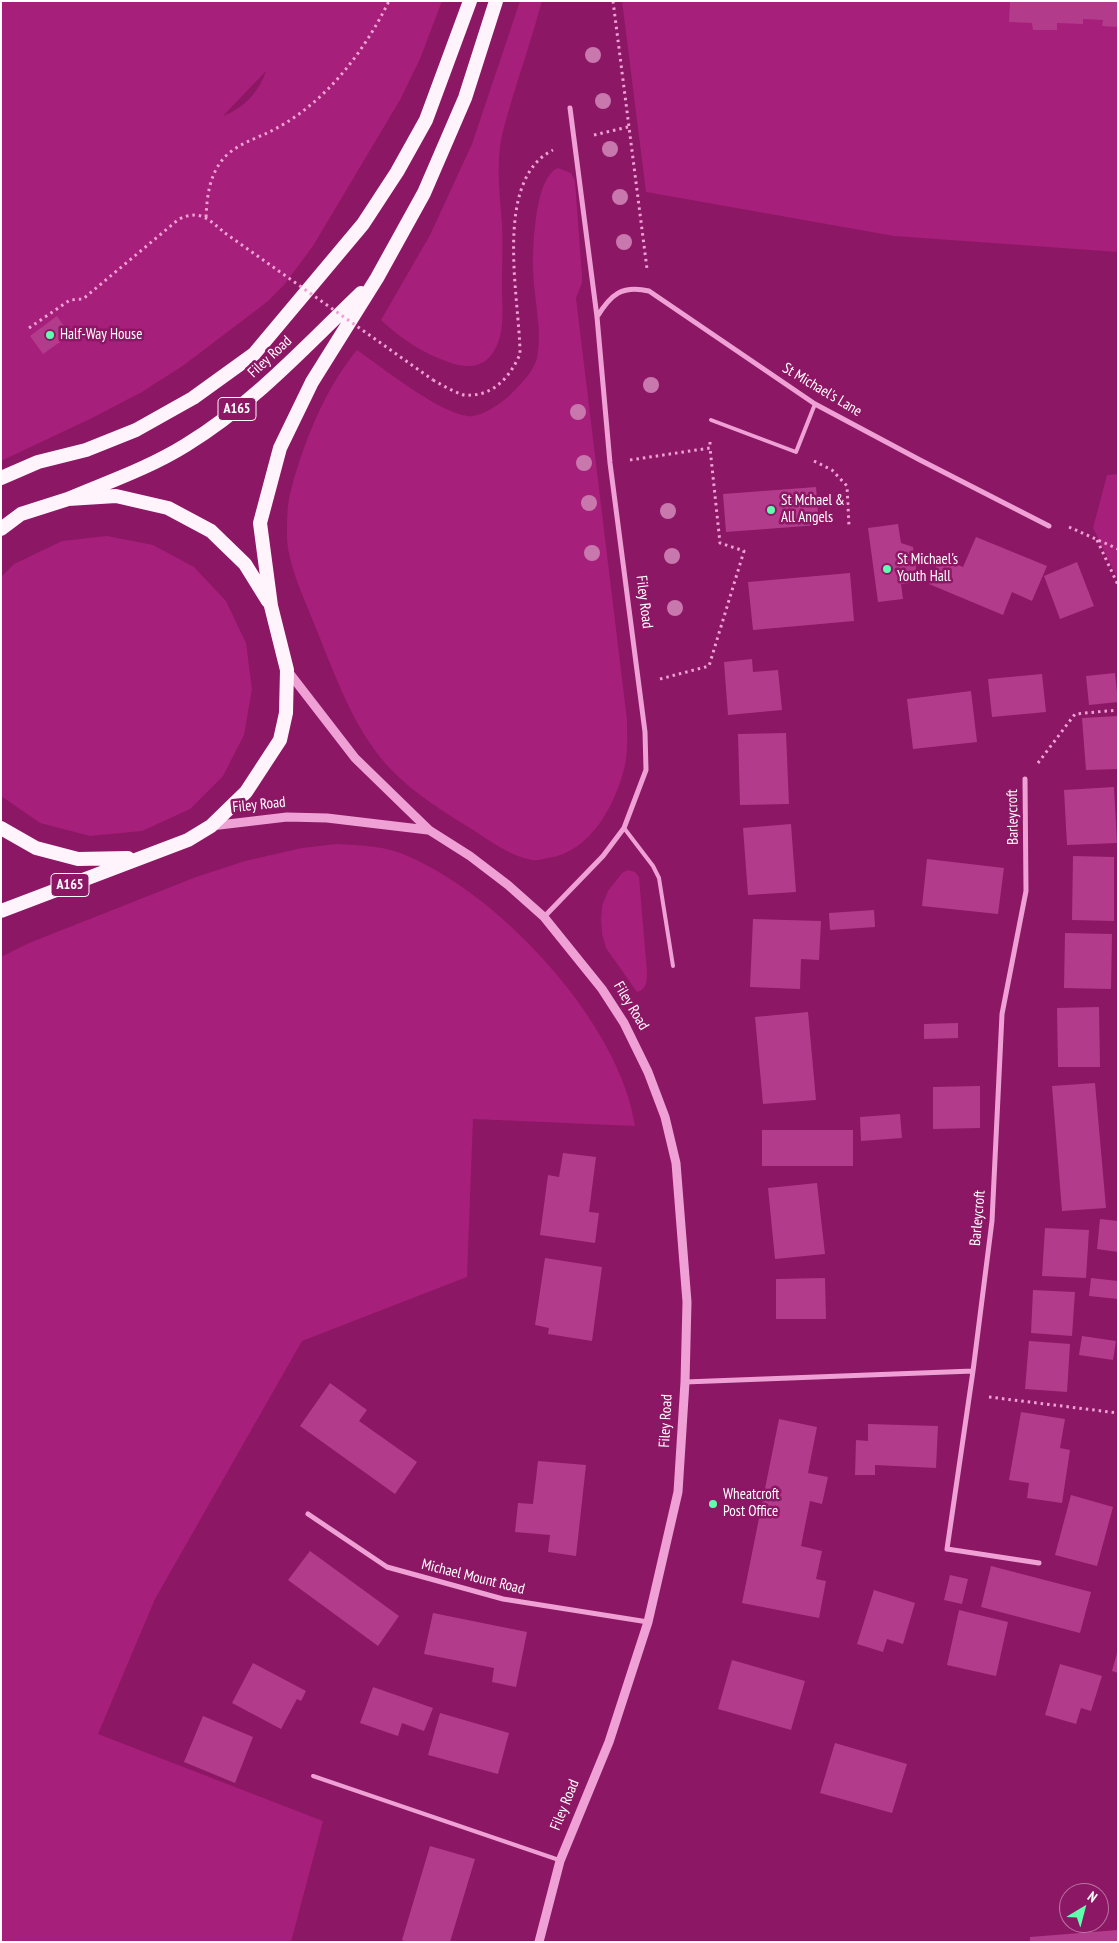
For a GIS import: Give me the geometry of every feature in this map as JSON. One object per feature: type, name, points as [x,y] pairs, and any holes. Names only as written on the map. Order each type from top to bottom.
[{"type":"highway","points":[[1,478],[38,462],[86,450],[136,430],[193,398],[254,354],[363,224],[397,172],[426,120],[470,1]]},
{"type":"highway","name":"Filey Road","points":[[1,911],[188,840],[211,826],[246,792],[280,740],[286,713],[287,670],[271,606],[260,523],[280,448],[312,382],[377,278],[424,193],[462,107],[496,1]]},
{"type":"highway","name":"Filey Road","points":[[1,529],[21,514],[68,499],[142,468],[186,445],[234,410],[306,346],[377,278]]},
{"type":"highway","name":"Filey Road","points":[[68,499],[116,496],[168,508],[211,531],[245,564],[271,606]]},
{"type":"highway","name":"Filey Road","points":[[1,828],[36,848],[78,859],[139,858]]},
{"type":"street","name":"Filey Road","points":[[544,917],[603,856],[624,828],[646,770],[645,732],[610,463],[597,317],[570,108]]},
{"type":"street","points":[[597,317],[604,305],[618,292],[638,288],[649,291]]},
{"type":"street","name":"St Michael's Lane","points":[[649,291],[814,404],[1049,526]]},
{"type":"street","name":"Filey Road","points":[[287,670],[355,758],[429,830],[508,885],[544,917],[602,989],[624,1023],[648,1072],[665,1117],[676,1162],[687,1302],[685,1382],[678,1492],[648,1622],[609,1742],[560,1861],[539,1942]]},
{"type":"street","name":"Barleycroft","points":[[1025,779],[1026,891],[1002,1014],[992,1221],[970,1395],[947,1549],[1039,1563]]},
{"type":"street","name":"Filey Road","points":[[211,826],[287,817],[327,818],[429,830]]},
{"type":"street","points":[[685,1382],[973,1371]]},
{"type":"street","name":"Michael Mount Road","points":[[308,1514],[387,1567],[502,1599],[648,1622]]},
{"type":"lane","points":[[711,420],[796,452],[814,404]]},
{"type":"lane","points":[[624,828],[653,866],[659,878],[673,966]]},
{"type":"lane","points":[[313,1776],[560,1861]]},
{"type":"path","points":[[206,217],[207,196],[212,178],[223,159],[243,144],[285,124],[308,107],[349,64],[371,33],[389,1]]},
{"type":"path","points":[[613,1],[649,291]]},
{"type":"path","points":[[29,328],[70,300],[83,299],[179,220],[188,215],[206,217],[225,234],[434,380],[463,395],[479,394],[492,390],[514,368],[520,354],[513,230],[517,204],[527,174],[548,153],[575,140],[628,127]]},
{"type":"path","points":[[638,685],[709,666],[744,551],[720,543],[710,448],[711,420]]},
{"type":"path","points":[[610,463],[710,448]]},
{"type":"path","points":[[796,452],[832,470],[846,486],[849,526]]},
{"type":"path","points":[[1049,526],[1061,524],[1118,549]]},
{"type":"path","points":[[1097,539],[1118,584]]},
{"type":"path","points":[[1025,779],[1075,714],[1118,710]]},
{"type":"path","points":[[970,1395],[1118,1413]]},
{"type":"shaded area","points":[[1,1],[442,1],[420,59],[400,100],[313,246],[284,285],[267,302],[184,365],[142,392],[1,461]],"holes":[[[266,71],[263,79],[244,104],[223,116]]]},
{"type":"shaded area","points":[[520,1],[542,1],[512,99],[500,147],[499,175],[502,223],[503,313],[501,330],[496,347],[488,359],[473,366],[462,366],[422,350],[405,340],[381,320],[430,235],[472,144]]},
{"type":"shaded area","points":[[622,1],[1118,1],[1118,252],[894,236],[646,192]]},
{"type":"shaded area","points":[[558,168],[571,173],[575,181],[582,276],[582,283],[576,298],[627,720],[627,749],[625,765],[615,795],[608,810],[589,836],[563,854],[534,860],[515,855],[499,847],[422,797],[389,768],[369,742],[342,692],[296,579],[288,546],[287,520],[290,494],[308,437],[335,382],[357,350],[427,399],[456,413],[468,416],[479,415],[502,402],[526,378],[533,368],[539,347],[533,267],[537,212],[544,184],[550,174]]},
{"type":"shaded area","points":[[1118,474],[1118,579],[1093,528],[1107,475]]},
{"type":"shaded area","points":[[107,536],[153,545],[194,567],[226,601],[246,643],[252,689],[244,735],[223,776],[190,809],[142,831],[90,836],[40,823],[1,796],[1,577],[14,564],[62,541]]},
{"type":"shaded area","points":[[336,844],[383,848],[410,857],[446,876],[482,902],[518,933],[552,969],[582,1007],[607,1047],[625,1087],[635,1126],[473,1119],[467,1277],[302,1341],[155,1599],[98,1734],[323,1821],[291,1942],[1,1942],[1,957],[29,943],[196,877],[245,861],[302,848]]},
{"type":"shaded area","points":[[628,870],[635,872],[639,877],[647,972],[645,987],[637,992],[606,948],[602,934],[602,906],[608,891],[622,873]]},
{"type":"building","points":[[1010,1],[1118,1],[1118,27],[1102,26],[1103,20],[1083,19],[1083,24],[1057,23],[1057,30],[1033,30],[1032,23],[1009,22]]},
{"type":"building","name":"Half-Way House","points":[[57,316],[70,335],[43,354],[30,336]]},
{"type":"building","name":"St Mchael & All Angels","points":[[816,487],[819,525],[726,532],[723,494]]},
{"type":"building","points":[[898,524],[901,543],[913,547],[918,582],[901,584],[903,599],[878,602],[868,528]]},
{"type":"building","points":[[976,537],[1047,566],[1032,601],[1012,592],[1003,615],[929,584],[940,557],[963,567]]},
{"type":"building","points":[[1077,562],[1094,606],[1060,619],[1044,576]]},
{"type":"building","points":[[850,573],[854,621],[753,630],[748,582]]},
{"type":"building","points":[[752,659],[753,672],[778,670],[782,710],[728,715],[724,662]]},
{"type":"building","points":[[1115,673],[1118,702],[1089,705],[1086,676]]},
{"type":"building","points":[[1042,674],[1046,712],[992,717],[988,679]]},
{"type":"building","points":[[971,691],[977,742],[913,749],[907,699]]},
{"type":"building","points":[[1118,716],[1118,769],[1086,770],[1082,718]]},
{"type":"building","points":[[786,733],[789,804],[740,805],[738,734]]},
{"type":"building","points":[[1114,787],[1117,843],[1067,845],[1064,790]]},
{"type":"building","points":[[791,824],[796,892],[748,895],[743,828]]},
{"type":"building","points":[[1073,856],[1114,857],[1114,921],[1072,920]]},
{"type":"building","points":[[927,859],[1004,868],[998,914],[922,906]]},
{"type":"building","points":[[874,910],[875,927],[830,930],[829,913]]},
{"type":"building","points":[[753,919],[821,921],[819,960],[801,959],[800,989],[750,987]]},
{"type":"building","points":[[1065,933],[1112,934],[1111,989],[1064,988]]},
{"type":"building","points":[[1099,1007],[1100,1067],[1058,1067],[1057,1008]]},
{"type":"building","points":[[808,1012],[816,1100],[763,1104],[755,1017]]},
{"type":"building","points":[[958,1023],[958,1038],[924,1039],[924,1024]]},
{"type":"building","points":[[1095,1083],[1106,1208],[1062,1211],[1052,1086]]},
{"type":"building","points":[[980,1086],[980,1128],[933,1129],[933,1087]]},
{"type":"building","points":[[900,1114],[902,1138],[861,1141],[860,1117]]},
{"type":"building","points":[[762,1130],[853,1130],[853,1166],[762,1166]]},
{"type":"building","points":[[563,1153],[596,1157],[589,1212],[599,1213],[595,1243],[540,1235],[548,1175],[559,1177]]},
{"type":"building","points":[[817,1183],[825,1254],[775,1259],[768,1188]]},
{"type":"building","points":[[1100,1219],[1118,1221],[1118,1252],[1097,1249]]},
{"type":"building","points":[[1045,1228],[1089,1230],[1086,1278],[1042,1276]]},
{"type":"building","points":[[545,1258],[602,1267],[592,1341],[548,1334],[549,1328],[535,1325]]},
{"type":"building","points":[[825,1278],[826,1319],[776,1319],[776,1279]]},
{"type":"building","points":[[1091,1278],[1118,1281],[1118,1299],[1089,1296]]},
{"type":"building","points":[[1033,1290],[1075,1292],[1072,1336],[1031,1333]]},
{"type":"building","points":[[1082,1336],[1116,1341],[1113,1360],[1079,1355]]},
{"type":"building","points":[[1029,1341],[1070,1344],[1067,1392],[1025,1389]]},
{"type":"building","points":[[330,1383],[367,1410],[359,1421],[417,1462],[395,1494],[300,1426]]},
{"type":"building","points":[[1021,1412],[1065,1419],[1060,1448],[1070,1450],[1062,1503],[1027,1498],[1029,1483],[1009,1480]]},
{"type":"building","points":[[779,1419],[817,1427],[808,1473],[828,1477],[822,1504],[810,1501],[801,1546],[822,1551],[816,1579],[826,1581],[819,1618],[742,1603]]},
{"type":"building","points":[[868,1424],[938,1426],[936,1468],[875,1465],[875,1475],[855,1475],[856,1440],[868,1441]]},
{"type":"building","points":[[538,1461],[586,1465],[576,1556],[548,1552],[550,1535],[515,1532],[518,1503],[533,1504]]},
{"type":"building","points":[[1071,1495],[1113,1507],[1097,1566],[1055,1555]]},
{"type":"building","points":[[310,1551],[399,1616],[378,1646],[288,1580]]},
{"type":"building","points":[[991,1566],[1091,1592],[1080,1633],[981,1607]]},
{"type":"building","points":[[950,1575],[968,1579],[962,1604],[944,1600]]},
{"type":"building","points":[[874,1590],[915,1603],[903,1644],[887,1639],[883,1652],[857,1644]]},
{"type":"building","points":[[959,1610],[1008,1622],[996,1676],[947,1665]]},
{"type":"building","points":[[433,1613],[527,1632],[516,1687],[492,1682],[494,1668],[424,1654]]},
{"type":"building","points":[[1118,1653],[1118,1673],[1112,1671]]},
{"type":"building","points":[[732,1660],[805,1681],[791,1730],[718,1709]]},
{"type":"building","points":[[253,1663],[306,1691],[301,1701],[297,1699],[281,1729],[232,1703]]},
{"type":"building","points":[[1060,1664],[1102,1676],[1091,1711],[1081,1708],[1076,1724],[1045,1715]]},
{"type":"building","points":[[373,1687],[433,1708],[424,1731],[402,1723],[398,1736],[360,1723]]},
{"type":"building","points":[[440,1713],[509,1733],[498,1774],[428,1755]]},
{"type":"building","points":[[203,1716],[253,1737],[235,1783],[184,1762]]},
{"type":"building","points":[[835,1743],[907,1764],[892,1813],[820,1793]]},
{"type":"building","points":[[430,1846],[475,1859],[450,1942],[406,1942],[402,1940]]},
{"type":"building","points":[[1118,1930],[1118,1942],[1030,1942],[1030,1937],[1109,1933],[1109,1931]]},
{"type":"place","name":"Half-Way House","points":[[50,335]]},
{"type":"place","name":"St Mchael & All Angels","points":[[771,510]]},
{"type":"place","name":"St Michael's Youth Hall","points":[[887,569]]},
{"type":"place","name":"Wheatcroft Post Office","points":[[713,1504]]}]
